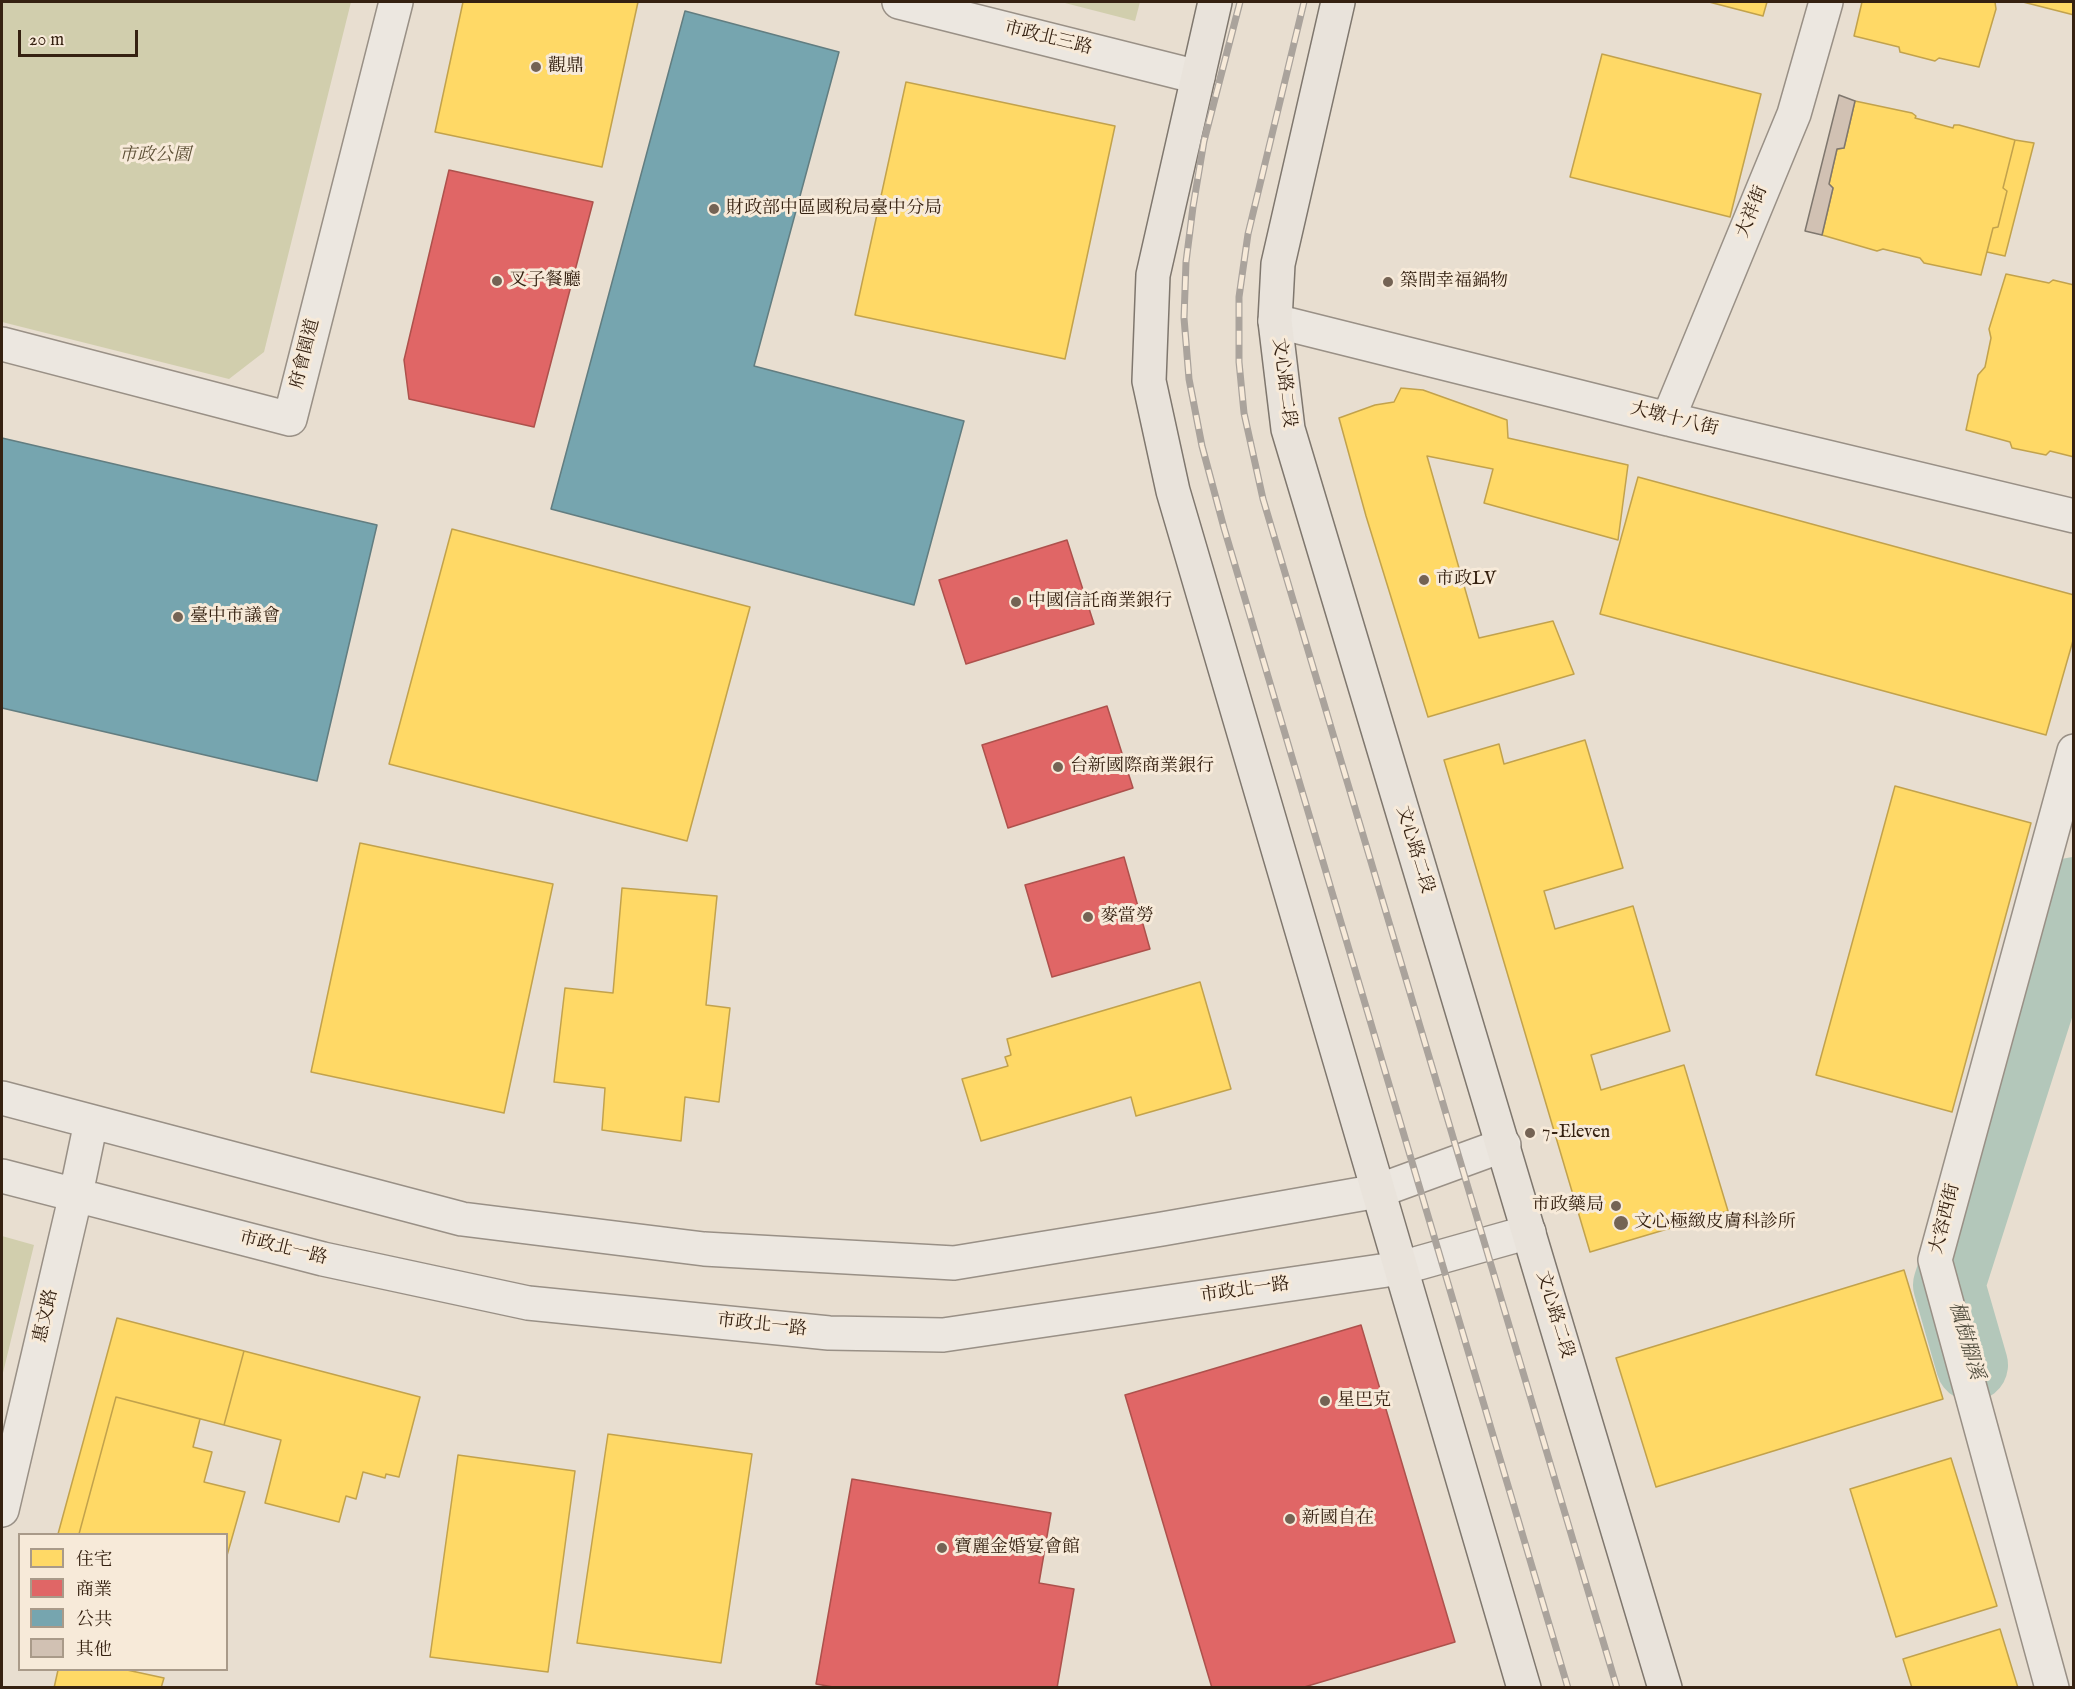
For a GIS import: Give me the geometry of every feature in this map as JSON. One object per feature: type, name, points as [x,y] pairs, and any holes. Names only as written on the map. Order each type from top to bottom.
[{"type":"main road","points":[[1215,2],[1153,275],[1149,381],[1173,491],[1524,1688]]},
{"type":"main road","name":"文心路二段","points":[[1338,2],[1278,264],[1275,321],[1288,429],[1665,1688]]},
{"type":"street","name":"府會園道","points":[[2,344],[290,419],[396,2]]},
{"type":"street","name":"市政北三路","points":[[899,2],[1198,77]]},
{"type":"street","name":"大祥街","points":[[1668,419],[1794,114],[1826,2]]},
{"type":"street","name":"大墩十八街","points":[[1275,321],[1668,419],[2073,516]]},
{"type":"street","name":"大容西街","points":[[2052,1688],[1935,1260],[2073,751]]},
{"type":"street","points":[[2,1098],[462,1219],[704,1250],[954,1263],[1378,1191],[1504,1145]]},
{"type":"street","name":"惠文路","points":[[2,1510],[91,1122]]},
{"type":"street","name":"市政北一路","points":[[2,1176],[323,1259],[528,1303],[829,1333],[943,1335],[1401,1268],[1529,1232]]},
{"type":"green space","name":"市政公園","points":[[2,2],[351,2],[264,352],[229,379],[2,322]]},
{"type":"green space","points":[[1061,2],[1140,2],[1135,21]]},
{"type":"green space","points":[[2,1236],[34,1245],[2,1377]]},
{"type":"building: 住宅","name":"觀鼎","points":[[463,2],[638,2],[602,167],[435,132]]},
{"type":"building: 住宅","points":[[1709,2],[1767,2],[1763,16]]},
{"type":"building: 住宅","points":[[1862,2],[1995,2],[1996,9],[1979,67],[1939,58],[1935,61],[1900,52],[1899,47],[1854,36]]},
{"type":"building: 住宅","points":[[2023,2],[2074,2],[2074,15]]},
{"type":"building: 住宅","points":[[1602,54],[1761,94],[1730,217],[1570,177]]},
{"type":"building: 住宅","points":[[906,82],[1115,126],[1065,359],[855,315]]},
{"type":"building: 住宅","points":[[1855,101],[1912,113],[1916,116],[1915,118],[1953,128],[1954,125],[1959,125],[2015,140],[2003,188],[2007,191],[1998,227],[1993,228],[1981,275],[1924,263],[1920,258],[1883,249],[1877,251],[1822,235],[1833,188],[1829,184],[1837,149],[1844,148]]},
{"type":"building: 住宅","points":[[2015,140],[2034,143],[2005,256],[1987,252],[1993,228],[1998,227],[2007,191],[2003,188]]},
{"type":"building: 住宅","points":[[2006,274],[2049,283],[2053,280],[2074,285],[2074,457],[2050,451],[2046,455],[2012,448],[2010,442],[1966,430],[1978,375],[1985,367],[1991,338],[1989,329]]},
{"type":"building: 住宅","name":"市政LV","points":[[1401,388],[1423,390],[1507,420],[1508,438],[1628,465],[1618,540],[1484,503],[1493,469],[1427,456],[1479,638],[1553,621],[1574,674],[1428,717],[1366,516],[1339,418],[1375,405],[1394,402]]},
{"type":"building: 住宅","points":[[1638,477],[2074,595],[2074,637],[2046,735],[1600,614]]},
{"type":"building: 住宅","points":[[452,529],[750,607],[687,841],[389,764]]},
{"type":"building: 住宅","points":[[1585,740],[1623,868],[1544,891],[1555,929],[1633,906],[1670,1031],[1591,1055],[1601,1090],[1684,1065],[1728,1211],[1590,1252],[1444,760],[1499,744],[1504,764]]},
{"type":"building: 住宅","points":[[1895,786],[2031,823],[1952,1112],[1816,1075]]},
{"type":"building: 住宅","points":[[360,843],[553,884],[504,1113],[311,1072]]},
{"type":"building: 住宅","points":[[622,888],[717,896],[706,1005],[730,1008],[719,1102],[685,1097],[681,1141],[602,1130],[605,1088],[554,1082],[565,988],[613,993]]},
{"type":"building: 住宅","points":[[1200,982],[1231,1089],[1136,1116],[1131,1097],[981,1141],[962,1079],[1008,1066],[1005,1057],[1011,1055],[1007,1039]]},
{"type":"building: 住宅","points":[[1904,1270],[1943,1399],[1656,1487],[1616,1358]]},
{"type":"building: 住宅","points":[[117,1318],[244,1351],[224,1425],[116,1397],[79,1533],[58,1533]]},
{"type":"building: 住宅","points":[[244,1351],[420,1397],[399,1477],[386,1474],[385,1478],[363,1472],[356,1499],[346,1496],[339,1522],[265,1503],[281,1440],[224,1425]]},
{"type":"building: 住宅","points":[[116,1397],[200,1419],[193,1447],[212,1452],[204,1482],[245,1492],[228,1552],[228,1533],[79,1533]]},
{"type":"building: 住宅","points":[[608,1434],[752,1454],[721,1663],[577,1643]]},
{"type":"building: 住宅","points":[[458,1455],[575,1471],[548,1672],[430,1657]]},
{"type":"building: 住宅","points":[[1951,1458],[1997,1606],[1896,1637],[1850,1489]]},
{"type":"building: 住宅","points":[[2000,1629],[2018,1688],[1912,1688],[1903,1659]]},
{"type":"building: 住宅","points":[[58,1671],[132,1671],[164,1678],[161,1688],[54,1688]]},
{"type":"building: 商業","name":"叉子餐廳","points":[[449,170],[593,202],[534,427],[409,399],[404,360]]},
{"type":"building: 商業","name":"中國信託商業銀行","points":[[1067,540],[1094,624],[966,664],[939,580]]},
{"type":"building: 商業","name":"台新國際商業銀行","points":[[1107,706],[1133,788],[1008,828],[982,745]]},
{"type":"building: 商業","name":"麥當勞","points":[[1124,857],[1150,949],[1052,977],[1025,885]]},
{"type":"building: 商業","name":"新國自在","points":[[1361,1325],[1455,1642],[1301,1688],[1212,1688],[1125,1395]]},
{"type":"building: 商業","name":"寶麗金婚宴會館","points":[[852,1479],[1051,1513],[1039,1583],[1074,1589],[1057,1688],[839,1688],[816,1684]]},
{"type":"building: 公共","name":"財政部中區國稅局臺中分局","points":[[685,11],[839,52],[754,366],[964,421],[914,605],[551,509]]},
{"type":"building: 公共","name":"臺中市議會","points":[[2,438],[377,525],[317,781],[2,708]]},
{"type":"building: 其他","points":[[1839,95],[1855,101],[1844,148],[1837,149],[1829,184],[1833,188],[1822,235],[1805,231]]},
{"type":"waterway","name":"楓樹腳溪","points":[[1972,1365],[1949,1285],[2074,893]]},
{"type":"railway","points":[[1240,2],[1204,141],[1186,262],[1184,318],[1189,379],[1202,446],[1224,528],[1568,1688]]},
{"type":"railway","points":[[1304,2],[1248,234],[1239,297],[1239,362],[1244,413],[1263,499],[1617,1688]]},
{"type":"place","name":"觀鼎","points":[[536,67]]},
{"type":"place","name":"財政部中區國稅局臺中分局","points":[[714,209]]},
{"type":"place","name":"叉子餐廳","points":[[497,281]]},
{"type":"place","name":"築間幸福鍋物","points":[[1388,282]]},
{"type":"place","name":"市政LV","points":[[1424,580]]},
{"type":"place","name":"中國信託商業銀行","points":[[1016,602]]},
{"type":"place","name":"臺中市議會","points":[[178,617]]},
{"type":"place","name":"台新國際商業銀行","points":[[1058,767]]},
{"type":"place","name":"麥當勞","points":[[1088,917]]},
{"type":"place","name":"7-Eleven","points":[[1530,1133]]},
{"type":"place","name":"市政藥局","points":[[1616,1206]]},
{"type":"place","name":"文心極緻皮膚科診所","points":[[1621,1223]]},
{"type":"place","name":"星巴克","points":[[1325,1401]]},
{"type":"place","name":"新國自在","points":[[1290,1519]]},
{"type":"place","name":"寶麗金婚宴會館","points":[[942,1548]]}]
